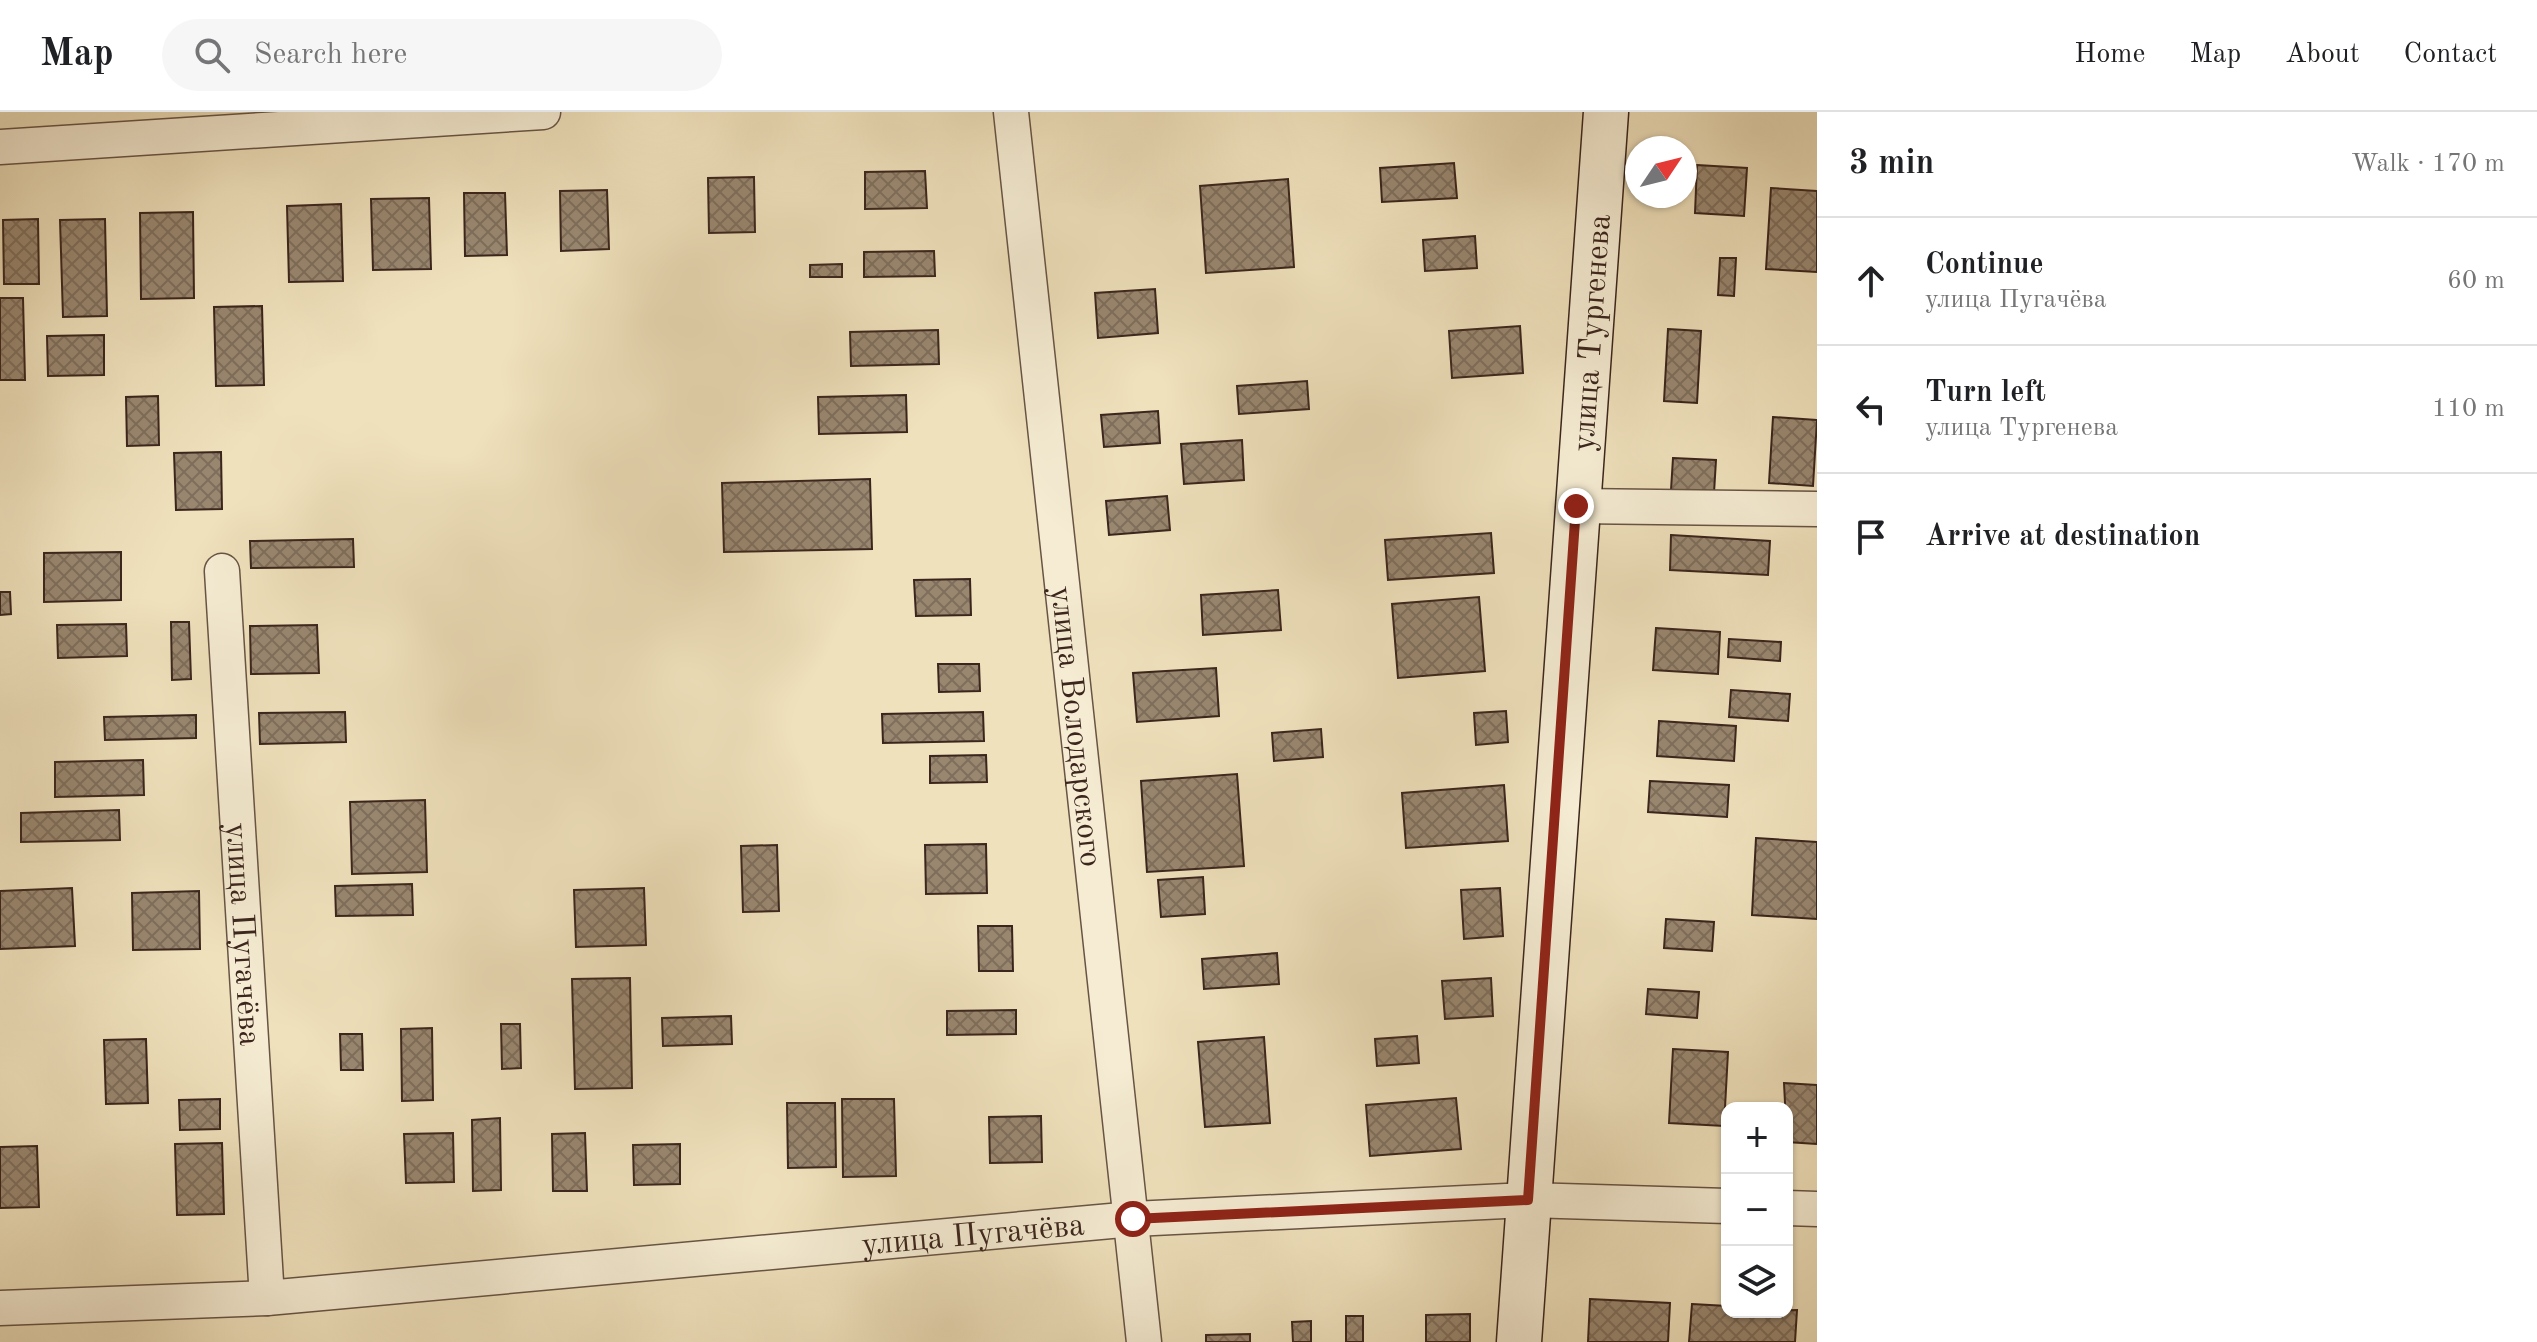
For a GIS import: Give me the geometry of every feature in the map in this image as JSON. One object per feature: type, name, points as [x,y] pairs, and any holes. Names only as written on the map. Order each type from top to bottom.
[{"type":"main road","name":"улица Тургенева","points":[[1519,1342],[1606,112]]},
{"type":"street","points":[[0,147],[222,123],[543,112]]},
{"type":"street","name":"улица Володарского","points":[[1011,112],[1144,1342]]},
{"type":"street","points":[[1576,506],[1817,509]]},
{"type":"street","name":"улица Пугачёва","points":[[222,571],[267,1298]]},
{"type":"street","name":"улица Пугачёва","points":[[0,1308],[267,1298],[1133,1219],[1528,1200],[1721,1206]]},
{"type":"street","points":[[1793,1208],[1817,1209]]},
{"type":"building","points":[[1454,163],[1457,198],[1382,202],[1380,168]]},
{"type":"building","points":[[1697,165],[1747,168],[1744,216],[1695,213]]},
{"type":"building","points":[[925,171],[927,208],[865,209],[865,172]]},
{"type":"building","points":[[754,177],[755,232],[709,233],[708,178]]},
{"type":"building","points":[[1288,179],[1294,267],[1206,273],[1200,186]]},
{"type":"building","points":[[1771,188],[1817,191],[1817,272],[1766,269]]},
{"type":"building","points":[[607,190],[609,249],[561,251],[560,191]]},
{"type":"building","points":[[464,193],[505,193],[507,255],[465,256]]},
{"type":"building","points":[[429,198],[431,269],[373,270],[371,199]]},
{"type":"building","points":[[341,204],[343,281],[289,282],[287,206]]},
{"type":"building","points":[[193,212],[194,298],[141,299],[140,213]]},
{"type":"building","points":[[38,219],[39,284],[4,284],[3,220]]},
{"type":"building","points":[[105,219],[107,316],[63,317],[60,220]]},
{"type":"building","points":[[1475,236],[1477,268],[1425,271],[1423,240]]},
{"type":"building","points":[[934,251],[935,276],[864,277],[864,252]]},
{"type":"building","points":[[1720,258],[1736,258],[1734,296],[1718,295]]},
{"type":"building","points":[[842,264],[842,277],[810,277],[810,265]]},
{"type":"building","points":[[1155,289],[1158,333],[1098,338],[1095,293]]},
{"type":"building","points":[[0,298],[23,298],[25,380],[0,380]]},
{"type":"building","points":[[262,306],[264,385],[216,386],[214,307]]},
{"type":"building","points":[[1520,326],[1523,373],[1452,378],[1449,331]]},
{"type":"building","points":[[1668,329],[1701,331],[1697,403],[1664,401]]},
{"type":"building","points":[[938,330],[939,364],[851,366],[850,332]]},
{"type":"building","points":[[104,335],[104,375],[48,376],[47,336]]},
{"type":"building","points":[[1307,381],[1309,409],[1239,414],[1237,386]]},
{"type":"building","points":[[906,395],[907,432],[819,434],[818,397]]},
{"type":"building","points":[[158,396],[159,445],[127,446],[126,397]]},
{"type":"building","points":[[1158,411],[1160,443],[1104,447],[1101,415]]},
{"type":"building","points":[[1773,417],[1817,420],[1813,486],[1769,483]]},
{"type":"building","points":[[1242,440],[1244,480],[1184,484],[1181,444]]},
{"type":"building","points":[[221,452],[222,509],[176,510],[174,453]]},
{"type":"building","points":[[1673,458],[1716,460],[1714,493],[1671,490]]},
{"type":"building","points":[[870,479],[872,549],[724,552],[722,483]]},
{"type":"building","points":[[1167,496],[1170,530],[1109,535],[1106,501]]},
{"type":"building","points":[[1491,533],[1494,573],[1388,580],[1385,540]]},
{"type":"building","points":[[1671,535],[1770,541],[1768,575],[1670,570]]},
{"type":"building","points":[[353,539],[354,567],[251,568],[250,541]]},
{"type":"building","points":[[121,552],[121,600],[44,602],[44,553]]},
{"type":"building","points":[[970,579],[971,615],[916,616],[914,580]]},
{"type":"building","points":[[1278,590],[1281,630],[1203,635],[1201,595]]},
{"type":"building","points":[[0,592],[10,592],[11,614],[0,615]]},
{"type":"building","points":[[1479,597],[1485,671],[1398,678],[1392,604]]},
{"type":"building","points":[[171,622],[189,622],[191,679],[172,680]]},
{"type":"building","points":[[126,624],[127,656],[58,658],[57,625]]},
{"type":"building","points":[[317,625],[319,673],[251,674],[250,626]]},
{"type":"building","points":[[1656,628],[1720,632],[1718,674],[1653,670]]},
{"type":"building","points":[[1729,639],[1781,642],[1780,661],[1728,657]]},
{"type":"building","points":[[938,664],[979,664],[980,691],[939,692]]},
{"type":"building","points":[[1216,668],[1219,716],[1137,722],[1133,673]]},
{"type":"building","points":[[1731,690],[1790,694],[1788,721],[1729,717]]},
{"type":"building","points":[[1506,711],[1508,742],[1476,745],[1474,713]]},
{"type":"building","points":[[345,712],[346,742],[260,744],[259,713]]},
{"type":"building","points":[[983,712],[984,741],[883,743],[882,714]]},
{"type":"building","points":[[196,715],[196,738],[105,740],[104,717]]},
{"type":"building","points":[[1659,721],[1736,726],[1734,761],[1657,756]]},
{"type":"building","points":[[1321,729],[1323,757],[1274,761],[1272,733]]},
{"type":"building","points":[[986,755],[987,782],[930,783],[930,756]]},
{"type":"building","points":[[143,760],[144,795],[55,797],[55,762]]},
{"type":"building","points":[[1237,774],[1244,866],[1147,872],[1141,781]]},
{"type":"building","points":[[1650,781],[1729,785],[1727,817],[1648,812]]},
{"type":"building","points":[[1504,785],[1508,841],[1406,848],[1402,793]]},
{"type":"building","points":[[425,800],[427,872],[352,874],[350,802]]},
{"type":"building","points":[[119,810],[120,840],[21,842],[21,813]]},
{"type":"building","points":[[1756,838],[1817,842],[1817,919],[1752,915]]},
{"type":"building","points":[[986,844],[987,893],[926,894],[925,845]]},
{"type":"building","points":[[777,845],[779,911],[743,912],[741,846]]},
{"type":"building","points":[[1203,877],[1205,914],[1161,917],[1158,880]]},
{"type":"building","points":[[412,884],[413,915],[336,916],[335,886]]},
{"type":"building","points":[[72,888],[75,946],[0,949],[0,891]]},
{"type":"building","points":[[644,888],[646,945],[576,947],[574,890]]},
{"type":"building","points":[[1500,888],[1503,936],[1464,939],[1461,890]]},
{"type":"building","points":[[199,891],[200,949],[133,950],[132,893]]},
{"type":"building","points":[[1666,919],[1714,922],[1712,951],[1664,948]]},
{"type":"building","points":[[978,926],[1012,926],[1013,971],[979,971]]},
{"type":"building","points":[[1277,953],[1279,984],[1204,989],[1202,959]]},
{"type":"building","points":[[630,978],[632,1088],[575,1089],[572,979]]},
{"type":"building","points":[[1491,978],[1493,1016],[1445,1019],[1442,981]]},
{"type":"building","points":[[1648,989],[1699,992],[1697,1018],[1646,1014]]},
{"type":"building","points":[[1016,1010],[1016,1034],[947,1035],[947,1011]]},
{"type":"building","points":[[731,1016],[732,1044],[663,1046],[662,1018]]},
{"type":"building","points":[[501,1024],[520,1024],[521,1068],[502,1069]]},
{"type":"building","points":[[432,1028],[433,1100],[402,1101],[401,1029]]},
{"type":"building","points":[[340,1034],[362,1034],[363,1070],[341,1070]]},
{"type":"building","points":[[1417,1036],[1419,1063],[1377,1066],[1375,1039]]},
{"type":"building","points":[[1264,1037],[1270,1123],[1205,1127],[1198,1042]]},
{"type":"building","points":[[146,1039],[148,1103],[106,1104],[104,1040]]},
{"type":"building","points":[[1673,1049],[1728,1052],[1721,1126],[1669,1123]]},
{"type":"building","points":[[1784,1083],[1817,1085],[1817,1144],[1793,1142],[1793,1102],[1785,1102]]},
{"type":"building","points":[[1456,1098],[1461,1149],[1370,1156],[1366,1105]]},
{"type":"building","points":[[220,1099],[220,1129],[180,1130],[179,1100]]},
{"type":"building","points":[[842,1099],[894,1099],[896,1176],[843,1177]]},
{"type":"building","points":[[787,1103],[835,1103],[836,1167],[788,1168]]},
{"type":"building","points":[[1041,1116],[1042,1162],[990,1163],[989,1117]]},
{"type":"building","points":[[500,1118],[501,1190],[473,1191],[472,1120]]},
{"type":"building","points":[[453,1133],[454,1182],[406,1183],[404,1134]]},
{"type":"building","points":[[585,1133],[587,1191],[553,1191],[552,1134]]},
{"type":"building","points":[[222,1143],[224,1214],[177,1215],[175,1144]]},
{"type":"building","points":[[680,1144],[680,1184],[634,1185],[633,1145]]},
{"type":"building","points":[[37,1146],[39,1207],[0,1208],[0,1147]]},
{"type":"building","points":[[1590,1299],[1670,1303],[1668,1342],[1588,1342]]},
{"type":"building","points":[[1692,1304],[1721,1306],[1721,1318],[1793,1318],[1793,1310],[1797,1310],[1795,1342],[1689,1342]]},
{"type":"building","points":[[1470,1314],[1470,1342],[1426,1342],[1426,1315]]},
{"type":"building","points":[[1346,1316],[1363,1316],[1363,1342],[1346,1342]]},
{"type":"building","points":[[1311,1321],[1311,1342],[1293,1342],[1292,1322]]},
{"type":"building","points":[[1250,1334],[1250,1342],[1206,1342],[1206,1335]]},
{"type":"route","points":[[1133,1219],[1528,1200],[1576,506]]}]
